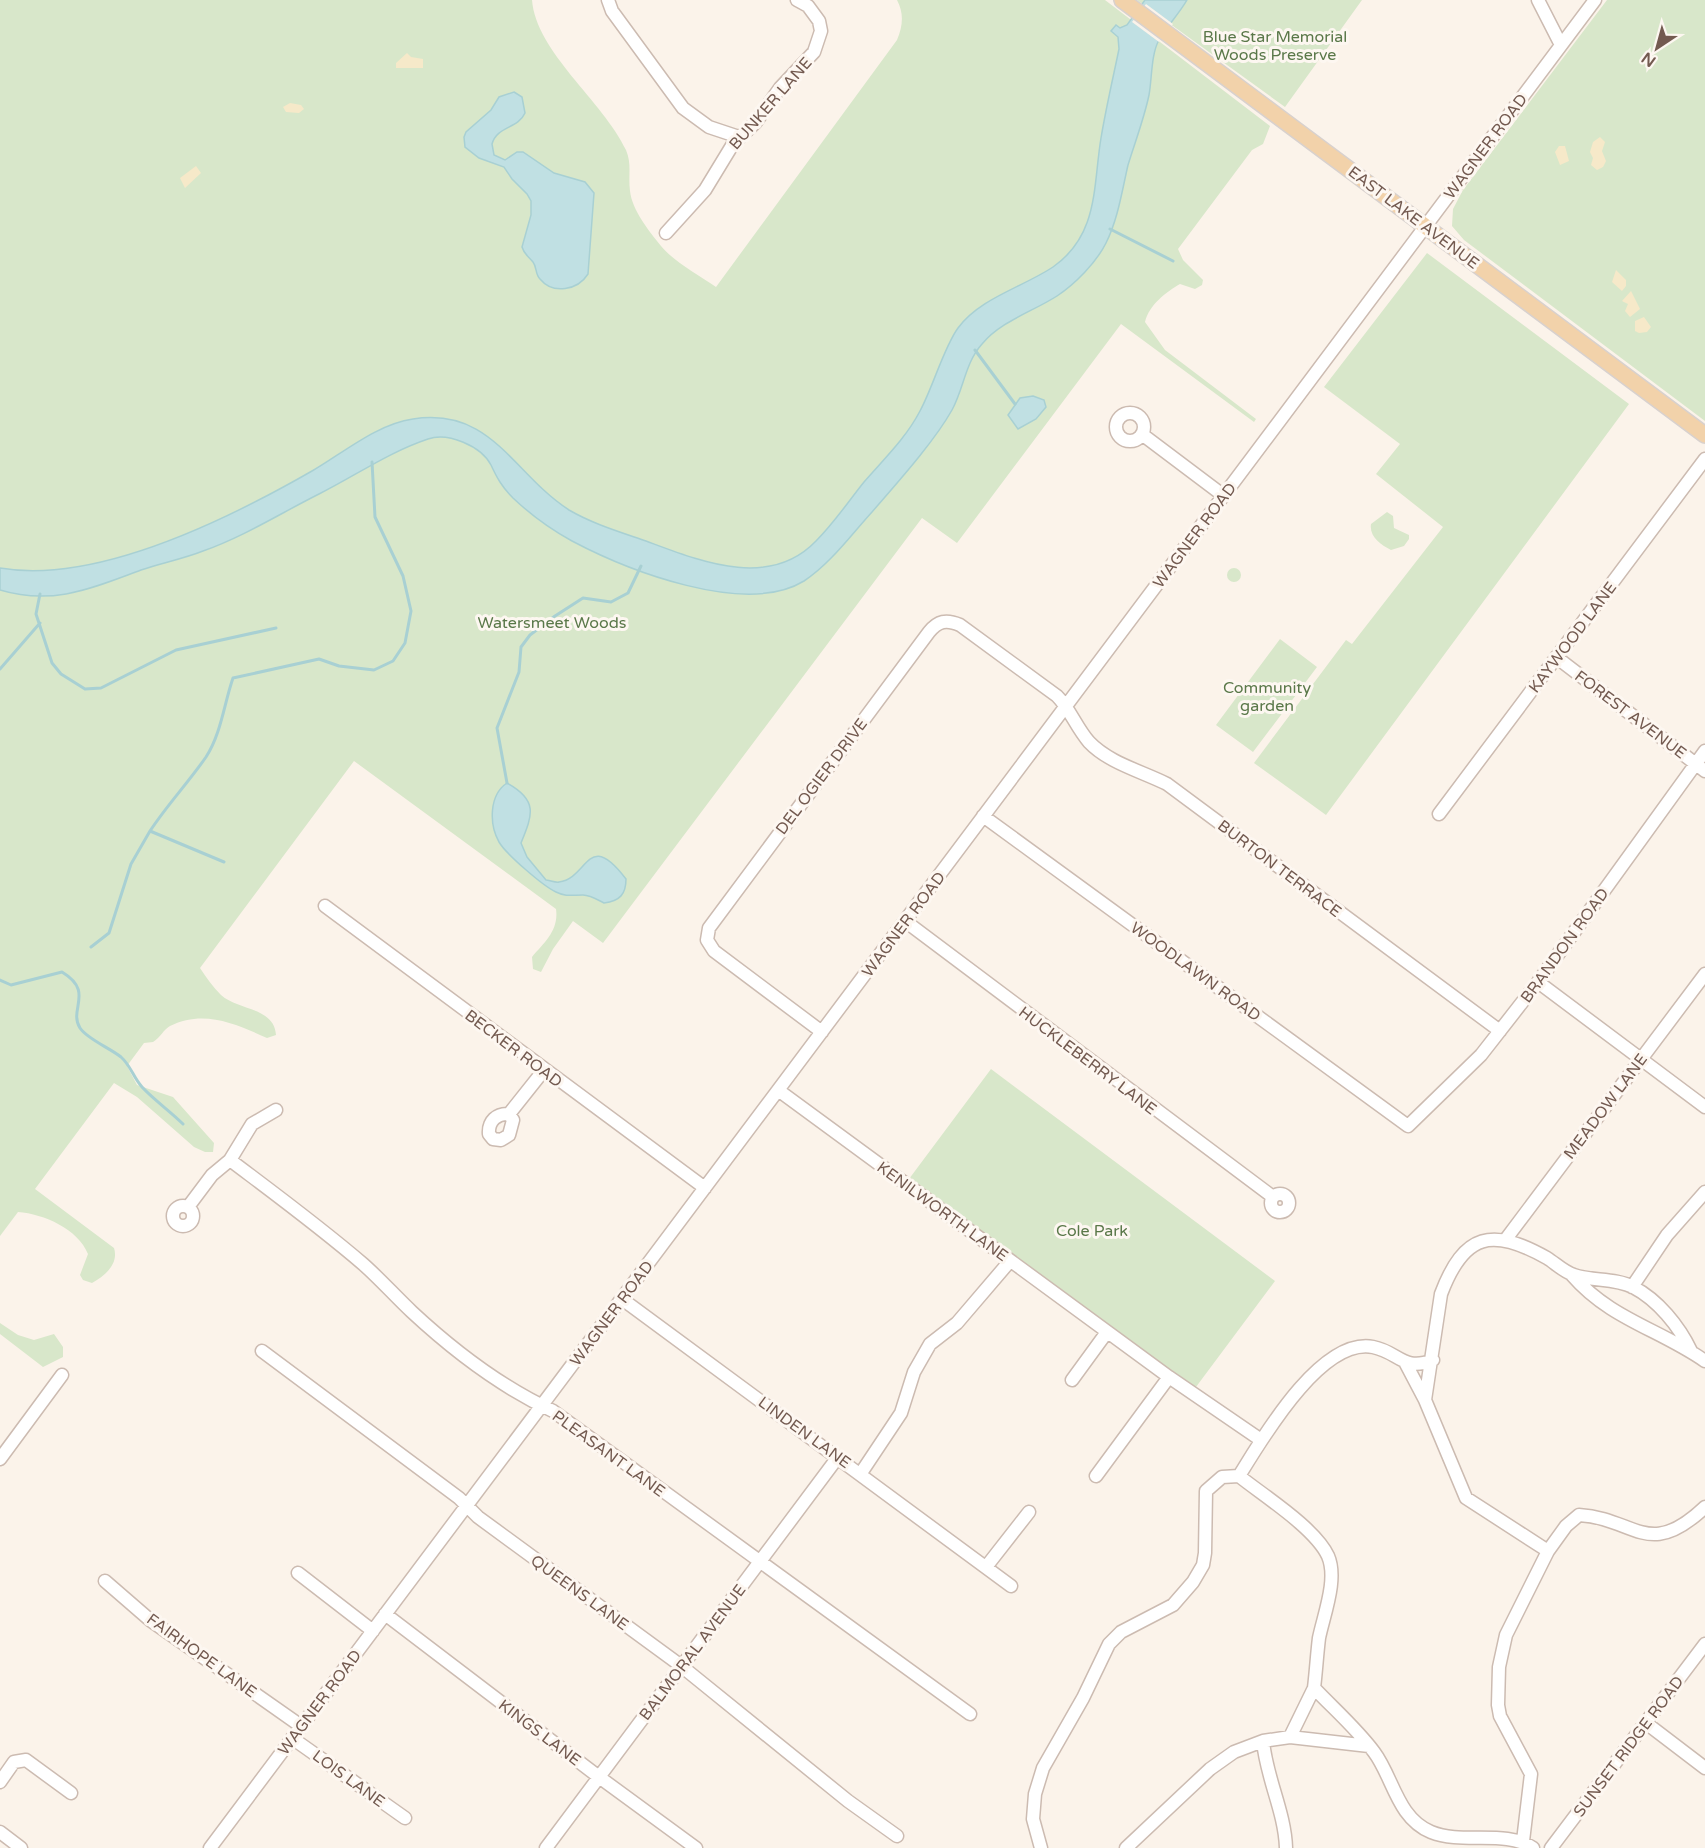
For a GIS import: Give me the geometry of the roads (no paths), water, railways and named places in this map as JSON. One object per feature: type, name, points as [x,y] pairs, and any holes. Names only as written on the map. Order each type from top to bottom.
[{"type":"main road","name":"EAST LAKE AVENUE","points":[[1122,0],[1705,435]]},
{"type":"street","points":[[608,0],[612,11],[683,108],[709,127],[739,137]]},
{"type":"street","name":"BUNKER LANE","points":[[666,233],[705,190],[739,137],[756,122],[780,88],[808,61],[818,44],[819,21],[808,6],[797,0]]},
{"type":"street","points":[[1538,0],[1561,45]]},
{"type":"street","name":"WAGNER ROAD","points":[[210,1848],[1595,0]]},
{"type":"street","points":[[1143,435],[1224,496]]},
{"type":"street","name":"KAYWOOD LANE","points":[[1439,814],[1705,459]]},
{"type":"street","name":"DEL OGIER DRIVE","points":[[822,1032],[714,951],[707,934],[712,921],[934,625],[952,621],[1066,706]]},
{"type":"street","name":"FOREST AVENUE","points":[[1557,657],[1700,767]]},
{"type":"street","name":"BURTON TERRACE","points":[[1066,706],[1074,724],[1091,744],[1116,762],[1167,784],[1500,1031]]},
{"type":"street","name":"BRANDON ROAD","points":[[1408,1126],[1481,1055],[1700,767],[1705,751]]},
{"type":"street","name":"WOODLAWN ROAD","points":[[983,816],[1408,1126]]},
{"type":"street","name":"BECKER ROAD","points":[[325,906],[705,1188]]},
{"type":"street","name":"HUCKLEBERRY LANE","points":[[905,921],[1273,1197]]},
{"type":"street","name":"MEADOW LANE","points":[[1506,1239],[1705,974]]},
{"type":"street","points":[[1538,982],[1705,1107]]},
{"type":"street","points":[[509,1114],[544,1070]]},
{"type":"street","name":"KENILWORTH LANE","points":[[778,1090],[1169,1377],[1262,1440]]},
{"type":"street","points":[[188,1207],[212,1175],[230,1160],[252,1124],[276,1110]]},
{"type":"street","name":"PLEASANT LANE","points":[[230,1160],[364,1265],[411,1311],[509,1389],[553,1411],[760,1564],[970,1714]]},
{"type":"street","points":[[1632,1287],[1667,1235],[1705,1192]]},
{"type":"street","points":[[1425,1400],[1433,1360],[1441,1294],[1454,1265],[1463,1252],[1474,1244],[1506,1239],[1546,1258],[1572,1275],[1590,1293],[1615,1312],[1705,1361]]},
{"type":"street","points":[[861,1473],[901,1413],[914,1372],[930,1344],[957,1323],[1010,1261]]},
{"type":"street","points":[[1572,1275],[1632,1287],[1680,1329],[1690,1351]]},
{"type":"street","name":"LINDEN LANE","points":[[622,1299],[861,1473],[1011,1586]]},
{"type":"street","points":[[1072,1380],[1107,1332]]},
{"type":"street","points":[[1239,1476],[1262,1440],[1314,1372],[1342,1352],[1358,1347],[1373,1347],[1416,1365],[1433,1360]]},
{"type":"street","name":"QUEENS LANE","points":[[262,1351],[680,1665],[848,1801],[897,1836]]},
{"type":"street","points":[[1405,1362],[1425,1400],[1466,1498],[1548,1551]]},
{"type":"street","points":[[0,1459],[62,1375]]},
{"type":"street","points":[[1096,1476],[1169,1377]]},
{"type":"street","name":"BALMORAL AVENUE","points":[[546,1848],[680,1665],[760,1564],[838,1457]]},
{"type":"street","points":[[1041,1848],[1033,1819],[1035,1794],[1042,1768],[1083,1698],[1109,1644],[1121,1632],[1173,1605],[1193,1582],[1203,1565],[1205,1552],[1206,1491],[1222,1477],[1239,1476],[1321,1544],[1328,1558],[1330,1581],[1319,1640],[1314,1688],[1290,1737]]},
{"type":"street","points":[[1314,1688],[1369,1746],[1386,1768],[1391,1786],[1402,1807],[1413,1820],[1430,1832],[1464,1838],[1528,1844],[1531,1774],[1500,1716],[1499,1667],[1506,1635],[1548,1551],[1566,1526],[1579,1515],[1590,1516],[1635,1533],[1657,1535],[1686,1522],[1705,1507]]},
{"type":"street","points":[[986,1567],[1029,1512]]},
{"type":"street","points":[[298,1573],[372,1631]]},
{"type":"street","name":"FAIRHOPE LANE","points":[[105,1581],[150,1620],[301,1726]]},
{"type":"street","name":"KINGS LANE","points":[[385,1614],[598,1777],[696,1848]]},
{"type":"street","name":"SUNSET RIDGE ROAD","points":[[1551,1848],[1705,1644]]},
{"type":"street","points":[[1646,1723],[1705,1768]]},
{"type":"street","points":[[1126,1848],[1210,1769],[1234,1752],[1263,1741],[1290,1737],[1369,1746]]},
{"type":"street","name":"LOIS LANE","points":[[292,1738],[405,1818]]},
{"type":"street","points":[[1263,1741],[1265,1760],[1274,1786],[1286,1848]]},
{"type":"street","points":[[0,1782],[14,1762],[26,1760],[71,1793]]},
{"type":"street","points":[[0,1832],[21,1848]]},
{"type":"water","points":[[1145,0],[1187,0],[1156,46],[1145,113],[1128,165],[1114,224],[1102,251],[1085,272],[1064,291],[1007,323],[982,344],[968,367],[952,410],[935,435],[840,549],[804,581],[779,591],[751,594],[719,592],[654,576],[623,565],[572,541],[534,516],[509,494],[480,452],[463,442],[436,437],[414,444],[247,532],[195,554],[72,593],[38,596],[0,590],[0,568],[38,571],[78,567],[162,544],[203,527],[279,489],[373,433],[413,419],[440,418],[463,423],[482,433],[499,446],[549,495],[569,510],[617,531],[711,563],[734,567],[756,568],[777,564],[797,556],[823,534],[908,430],[925,401],[943,356],[958,328],[967,318],[990,301],[1053,267],[1079,240],[1091,208],[1101,138],[1119,49],[1118,37],[1111,31],[1116,25],[1120,28],[1127,25]]},
{"type":"water","points":[[514,92],[522,97],[525,113],[518,122],[503,130],[495,138],[492,144],[494,155],[505,160],[517,152],[523,152],[554,173],[585,182],[594,193],[588,274],[572,287],[558,289],[545,284],[538,277],[534,264],[522,247],[531,215],[531,201],[504,167],[479,158],[465,147],[466,132],[491,110],[499,97]]},
{"type":"water","points":[[1033,396],[1044,400],[1046,407],[1036,419],[1018,429],[1008,415],[1020,398]]},
{"type":"water","points":[[507,783],[524,795],[528,802],[530,816],[521,843],[527,857],[546,880],[558,882],[569,879],[589,860],[596,856],[603,857],[613,864],[626,879],[625,889],[621,896],[614,901],[604,903],[586,895],[560,894],[534,877],[509,854],[499,842],[492,819],[494,802],[501,788]]},
{"type":"waterway","points":[[1110,229],[1173,261]]},
{"type":"waterway","points":[[975,350],[1015,404]]},
{"type":"waterway","points":[[224,862],[150,831],[211,748],[219,729],[233,678],[319,659],[339,666],[374,670],[393,661],[405,643],[411,611],[403,576],[375,517],[372,462]]},
{"type":"waterway","points":[[507,783],[497,728],[519,672],[521,647],[530,635],[583,598],[611,602],[628,593],[641,566]]},
{"type":"waterway","points":[[40,594],[36,614],[52,663],[61,674],[85,689],[101,688],[176,650],[276,628]]},
{"type":"waterway","points":[[0,669],[40,623]]},
{"type":"waterway","points":[[91,947],[109,933],[131,864],[150,831]]},
{"type":"waterway","points":[[0,980],[11,985],[62,972],[72,979],[79,993],[77,1021],[83,1032],[121,1057],[142,1087],[183,1124]]},
{"type":"park label","name":"Blue Star Memorial Woods Preserve","points":[[1275,45]]},
{"type":"park label","name":"Watersmeet Woods","points":[[552,622]]},
{"type":"park label","name":"Community garden","points":[[1267,696]]},
{"type":"park label","name":"Cole Park","points":[[1092,1230]]}]
